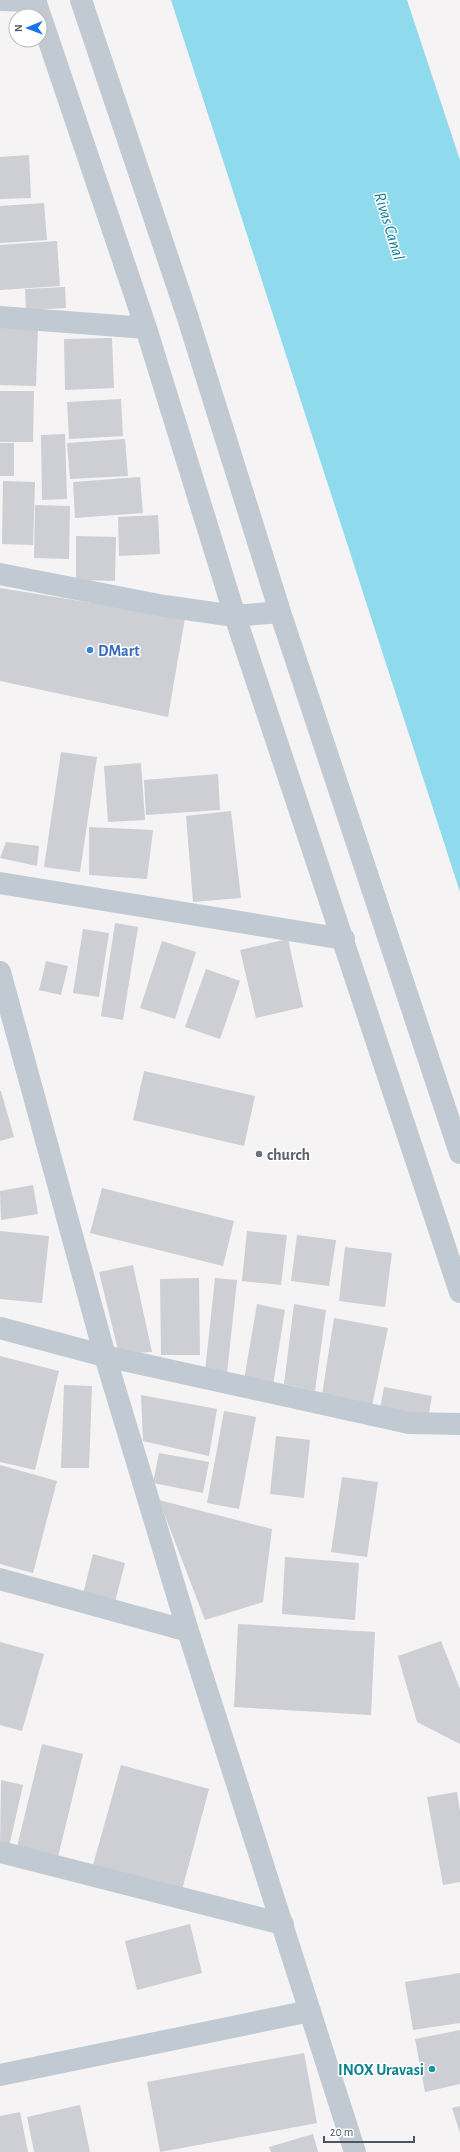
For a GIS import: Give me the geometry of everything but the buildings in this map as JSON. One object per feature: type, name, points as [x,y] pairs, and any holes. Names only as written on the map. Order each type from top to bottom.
[{"type":"street","points":[[0,0],[35,1],[146,328],[235,616],[344,939],[460,1292]]},
{"type":"street","points":[[81,0],[187,315],[280,612],[460,1152]]},
{"type":"street","points":[[0,317],[146,328]]},
{"type":"street","points":[[0,574],[164,606],[235,616],[280,612]]},
{"type":"street","points":[[0,883],[344,939]]},
{"type":"street","points":[[0,972],[105,1356],[188,1631],[355,2152]]},
{"type":"street","points":[[0,1328],[105,1356],[409,1423],[460,1424]]},
{"type":"street","points":[[0,1579],[188,1631]]},
{"type":"street","points":[[0,1852],[283,1924]]},
{"type":"street","points":[[0,2075],[310,2011]]},
{"type":"water","name":"Rivas Canal","points":[[171,0],[407,0],[460,160],[460,892]]},
{"type":"place","name":"DMart","points":[[90,650]]},
{"type":"place","name":"church","points":[[259,1154]]},
{"type":"place","name":"INOX Uravasi","points":[[432,2069]]}]
